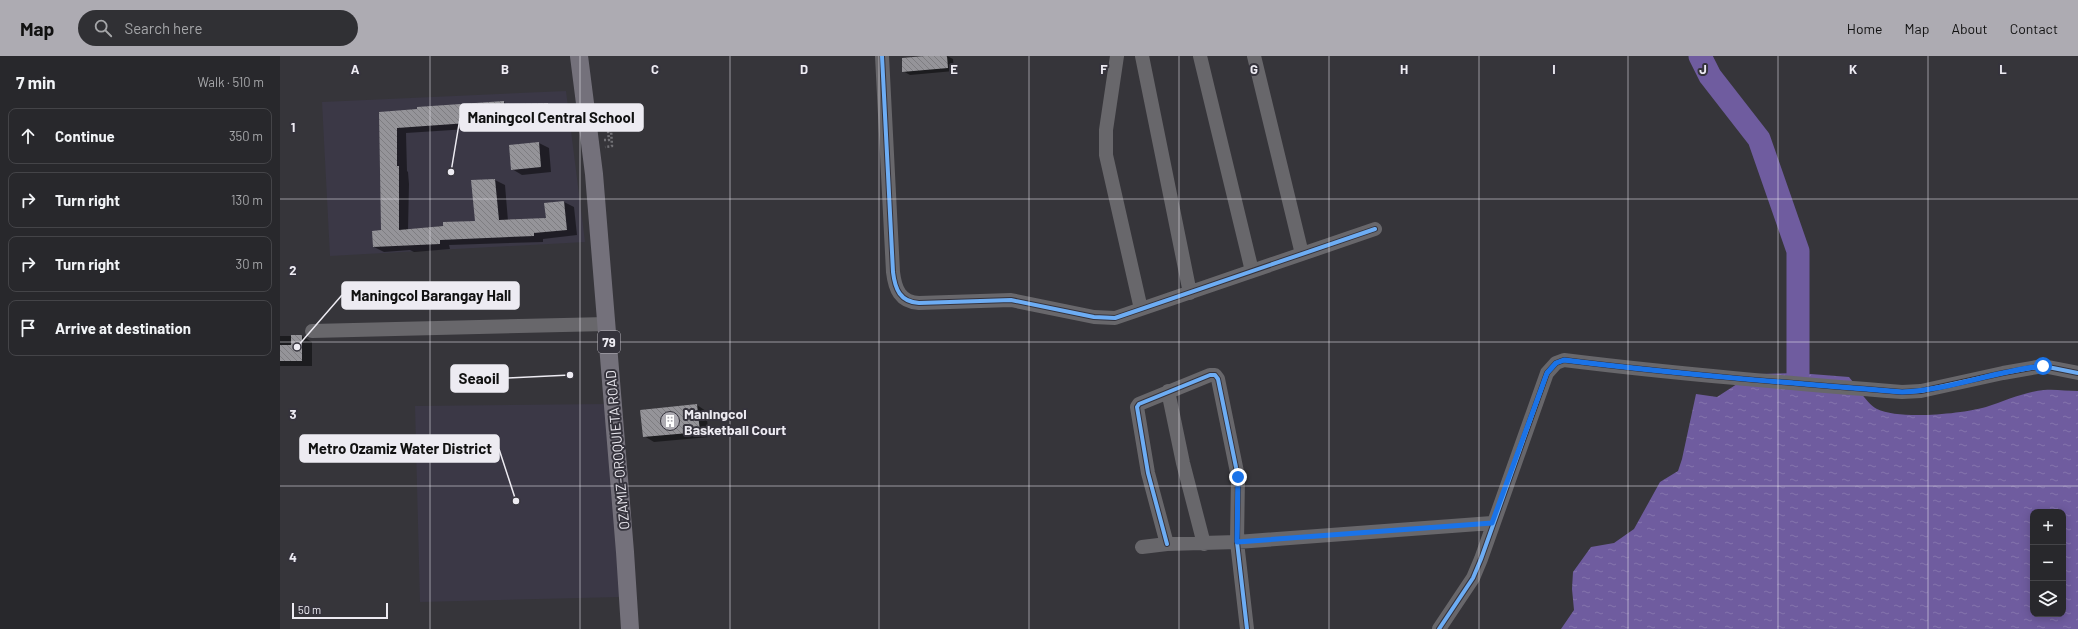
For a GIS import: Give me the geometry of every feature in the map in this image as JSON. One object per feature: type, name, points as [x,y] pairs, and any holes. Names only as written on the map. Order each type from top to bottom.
[{"type":"main road","name":"OZAMIZ-OROQUIETA ROAD","points":[[579,56],[594,174],[630,629]]},
{"type":"street","points":[[882,56],[893,272],[895,286],[904,299],[919,303],[1011,300],[1101,318],[1115,318],[1375,229]]},
{"type":"street","points":[[1117,56],[1106,130],[1106,155],[1141,309]]},
{"type":"street","points":[[1142,56],[1190,292]]},
{"type":"street","points":[[1200,56],[1252,271]]},
{"type":"street","points":[[1254,56],[1302,254]]},
{"type":"street","points":[[312,331],[607,324]]},
{"type":"street","points":[[1439,629],[1473,578],[1547,373],[1556,363],[1564,360],[1641,370],[1722,376],[1755,381],[1921,391],[2010,371],[2043,366],[2078,373]]},
{"type":"street","points":[[1167,544],[1148,473],[1136,411],[1139,404],[1210,375],[1215,375],[1218,379],[1238,477],[1237,542],[1247,629]]},
{"type":"street","points":[[1168,392],[1183,462],[1204,544]]},
{"type":"street","points":[[1142,547],[1167,544],[1237,542],[1492,523]]},
{"type":"path","points":[[604,147],[612,146],[610,130],[608,131],[609,140]]},
{"type":"shaded area","points":[[566,91],[585,242],[330,256],[322,102]]},
{"type":"shaded area","points":[[607,404],[620,597],[420,602],[415,406]]},
{"type":"water","points":[[1798,373],[1849,377],[1866,399],[1877,409],[1887,412],[1915,415],[1947,414],[1975,410],[2037,391],[2078,391],[2078,629],[1561,629],[1574,610],[1572,589],[1573,572],[1591,547],[1614,543],[1634,529],[1660,482],[1678,471],[1696,394],[1717,397],[1737,384],[1759,374]]},
{"type":"building","points":[[947,56],[948,68],[902,72],[902,58]]},
{"type":"building","points":[[504,101],[504,104],[548,103],[549,124],[511,125],[511,120],[397,128],[397,166],[399,166],[399,230],[443,226],[443,222],[475,221],[471,180],[495,179],[499,220],[546,218],[544,203],[564,201],[567,230],[534,233],[534,236],[440,240],[440,244],[373,247],[372,231],[381,230],[379,112],[417,109],[417,107]]},
{"type":"building","points":[[539,142],[541,167],[511,170],[509,145]]},
{"type":"building","points":[[291,335],[302,335],[302,361],[280,361],[280,345],[291,345]]},
{"type":"building","name":"Maningcol Basketball Court","points":[[697,404],[700,432],[643,437],[640,410]]},
{"type":"waterway","points":[[1700,56],[1710,76],[1759,139],[1798,251],[1798,373]]},
{"type":"cycle path","points":[[882,56],[893,272],[897,289],[907,300],[919,303],[1011,300],[1094,317],[1115,318],[1375,229]]},
{"type":"cycle path","points":[[1439,629],[1473,578],[1547,373],[1556,363],[1564,360],[1690,374],[1902,392],[1921,391],[2043,366],[2078,373]]},
{"type":"cycle path","points":[[1167,544],[1148,473],[1137,407],[1139,404],[1210,375],[1215,375],[1218,379],[1238,477],[1237,542],[1247,629]]},
{"type":"place","name":"Maningcol Central School","points":[[451,172]]},
{"type":"place","name":"Maningcol Barangay Hall","points":[[297,347]]},
{"type":"place","name":"Seaoil","points":[[570,375]]},
{"type":"place","name":"Maningcol Basketball Court","points":[[670,421]]},
{"type":"place","name":"Metro Ozamiz Water District","points":[[516,501]]},
{"type":"route","points":[[1238,477],[1237,542],[1492,523],[1547,373],[1556,363],[1564,360],[1641,370],[1722,376],[1755,381],[1902,392],[1921,391],[2026,368],[2043,366]]}]
